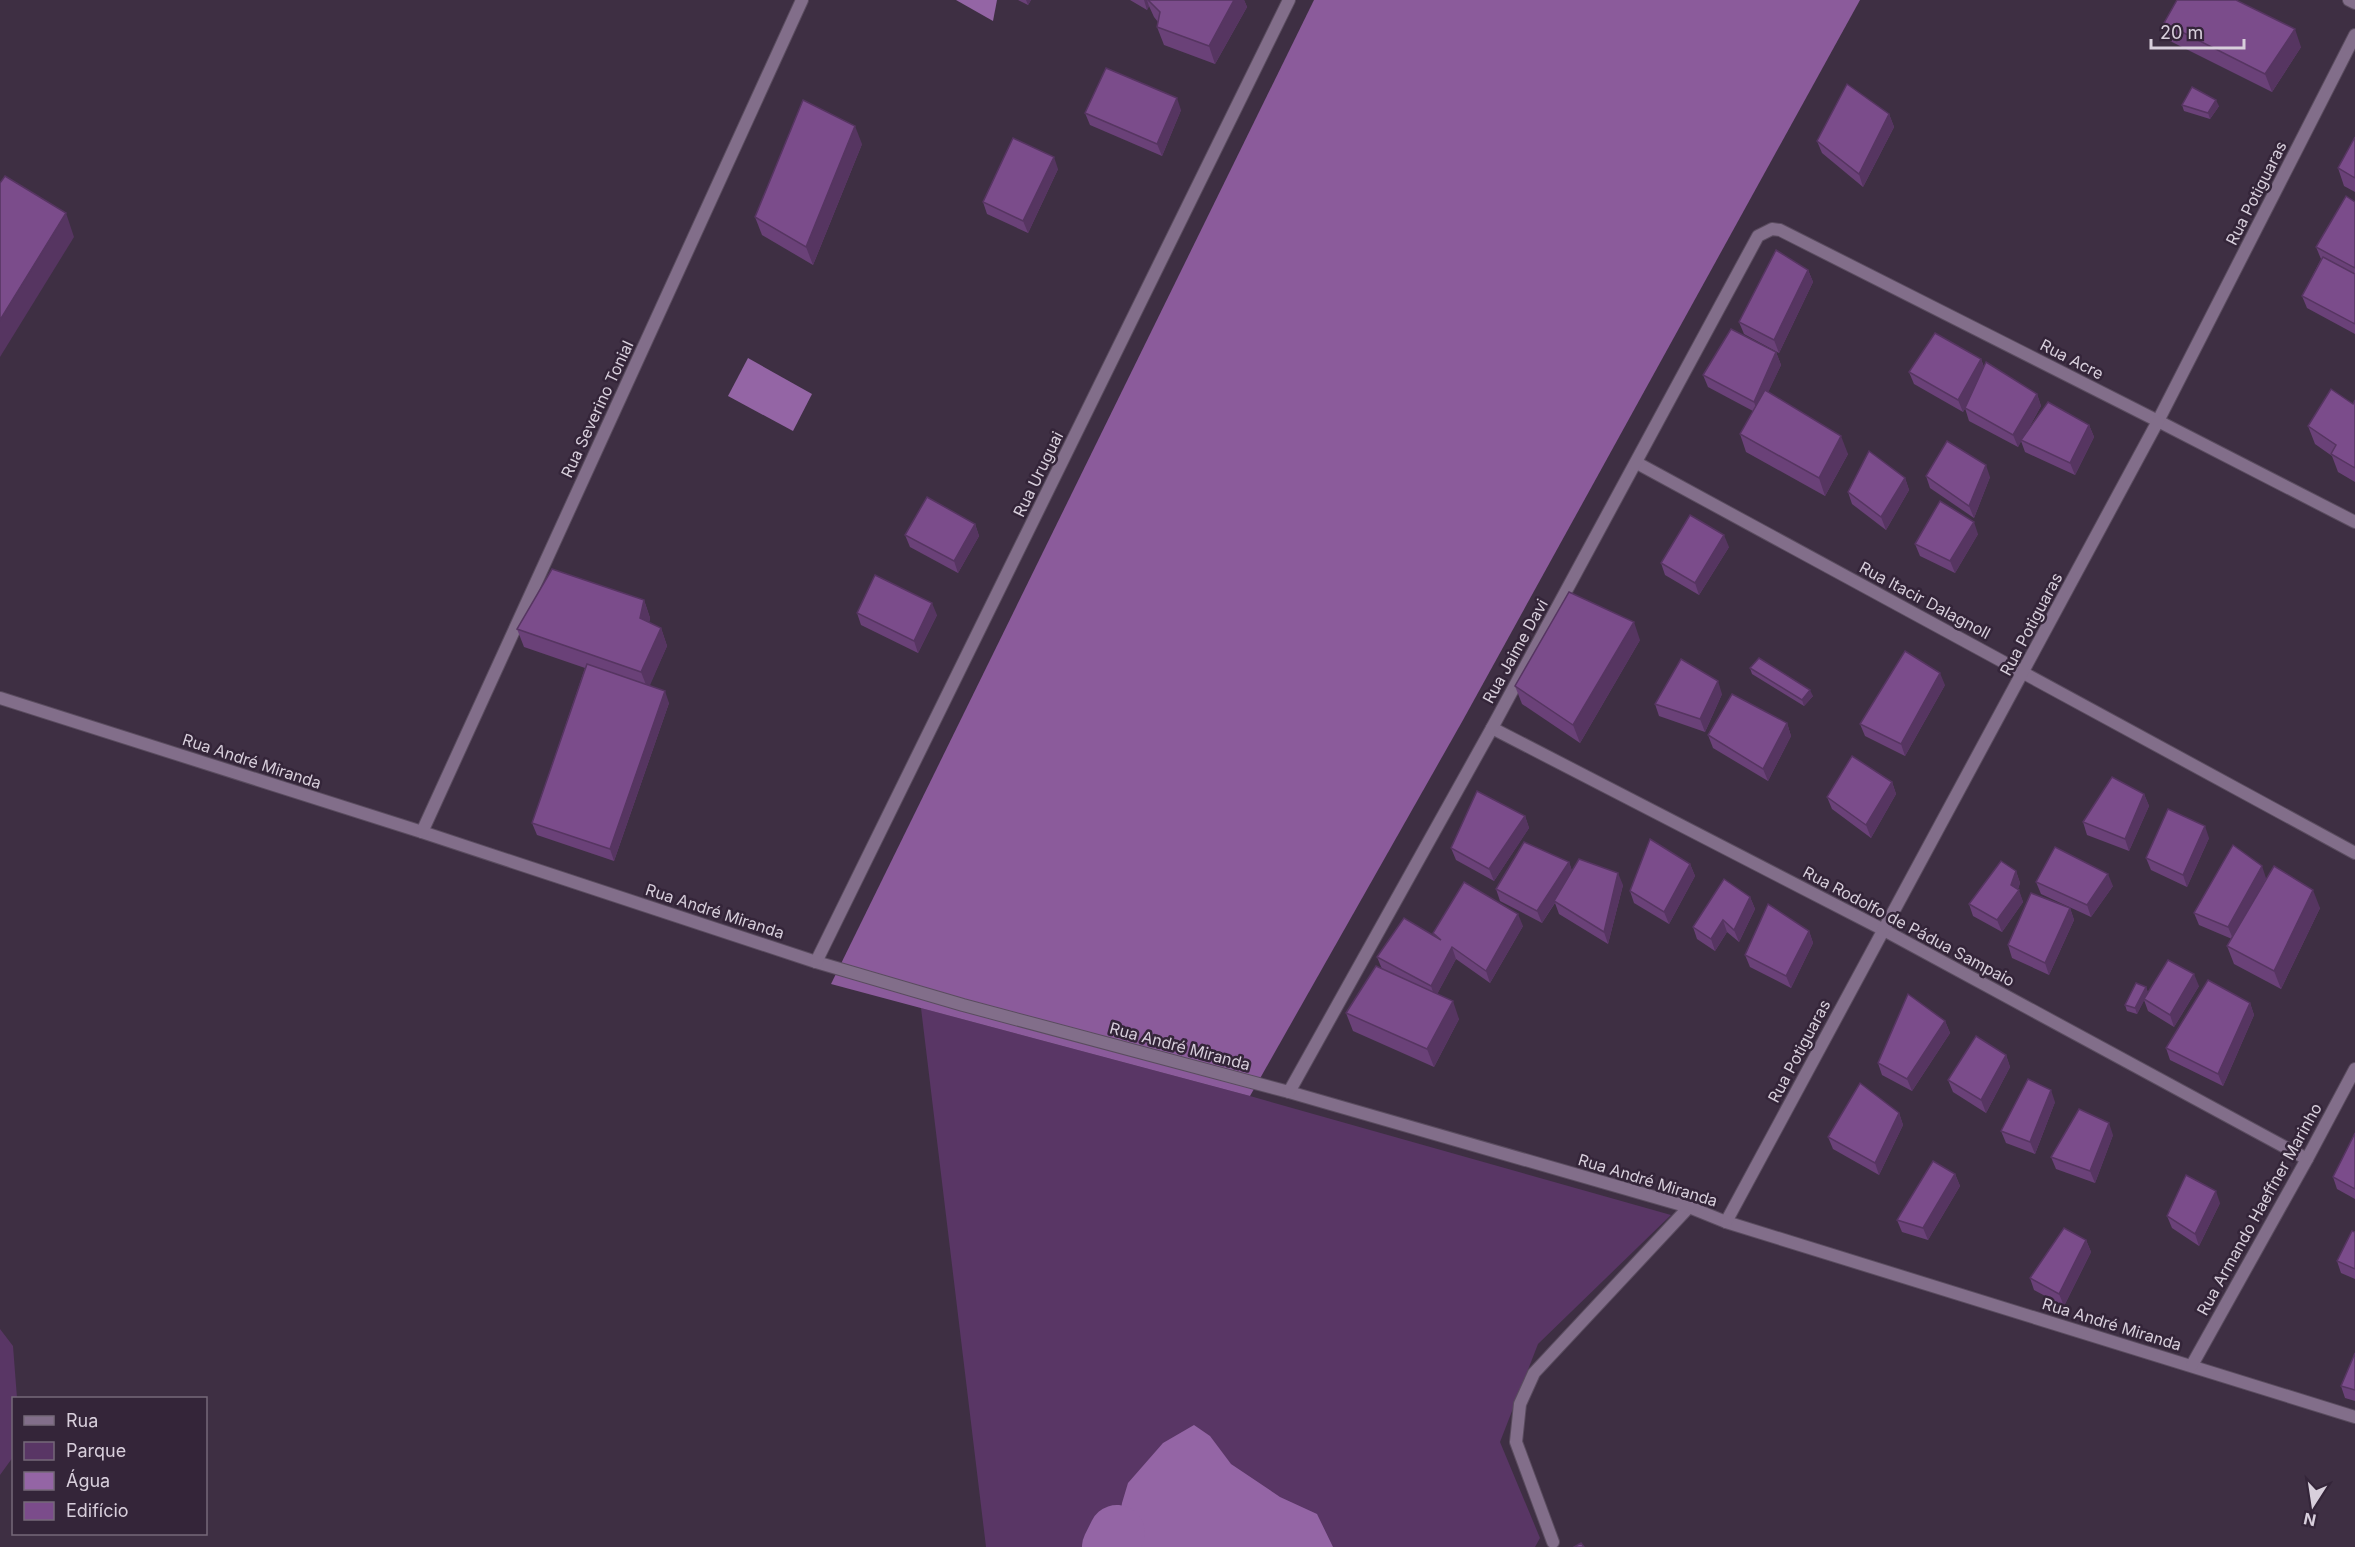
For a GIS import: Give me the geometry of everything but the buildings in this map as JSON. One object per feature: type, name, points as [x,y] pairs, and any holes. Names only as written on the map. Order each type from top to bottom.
[{"type":"street","name":"Rua Severino Tonial","points":[[422,832],[802,0]]},
{"type":"street","name":"Rua Uruguai","points":[[816,962],[1289,0]]},
{"type":"street","points":[[2349,0],[2355,3]]},
{"type":"street","name":"Rua Potiguaras","points":[[1726,1222],[2158,421],[2355,35]]},
{"type":"street","name":"Rua Acre","points":[[1772,230],[1780,230],[2355,522]]},
{"type":"street","name":"Rua Jaime Davi","points":[[1289,1092],[1492,728],[1758,236],[1772,230]]},
{"type":"street","name":"Rua Itacir Dalagnoll","points":[[1637,463],[2355,853]]},
{"type":"street","name":"Rua André Miranda","points":[[0,698],[422,832],[816,962],[963,1005],[1289,1092],[1689,1208],[1726,1222],[2355,1417]]},
{"type":"street","name":"Rua Rodolfo de Pádua Sampaio","points":[[1492,728],[1882,929],[2307,1159]]},
{"type":"street","name":"Rua Armando Haeffner Marinho","points":[[2192,1365],[2355,1069]]},
{"type":"street","points":[[1553,1542],[1516,1442],[1520,1404],[1534,1373],[1689,1208]]},
{"type":"green space","points":[[921,1008],[1250,1096],[1671,1215],[1538,1344],[1500,1442],[1540,1538],[1535,1547],[986,1547]]},
{"type":"green space","points":[[0,1329],[13,1346],[17,1397],[12,1397],[12,1458],[0,1475]]},
{"type":"shaded area","points":[[1314,0],[1860,0],[1463,720],[1250,1096],[831,984]]},
{"type":"water","points":[[956,0],[997,0],[993,21]]},
{"type":"water","points":[[748,358],[812,394],[793,431],[728,396]]},
{"type":"water","points":[[1194,1425],[1210,1436],[1231,1464],[1280,1497],[1317,1514],[1333,1547],[1136,1547],[1126,1531],[1117,1533],[1128,1483],[1163,1443]]},
{"type":"waterway","points":[[1110,1547],[1117,1533]]}]
